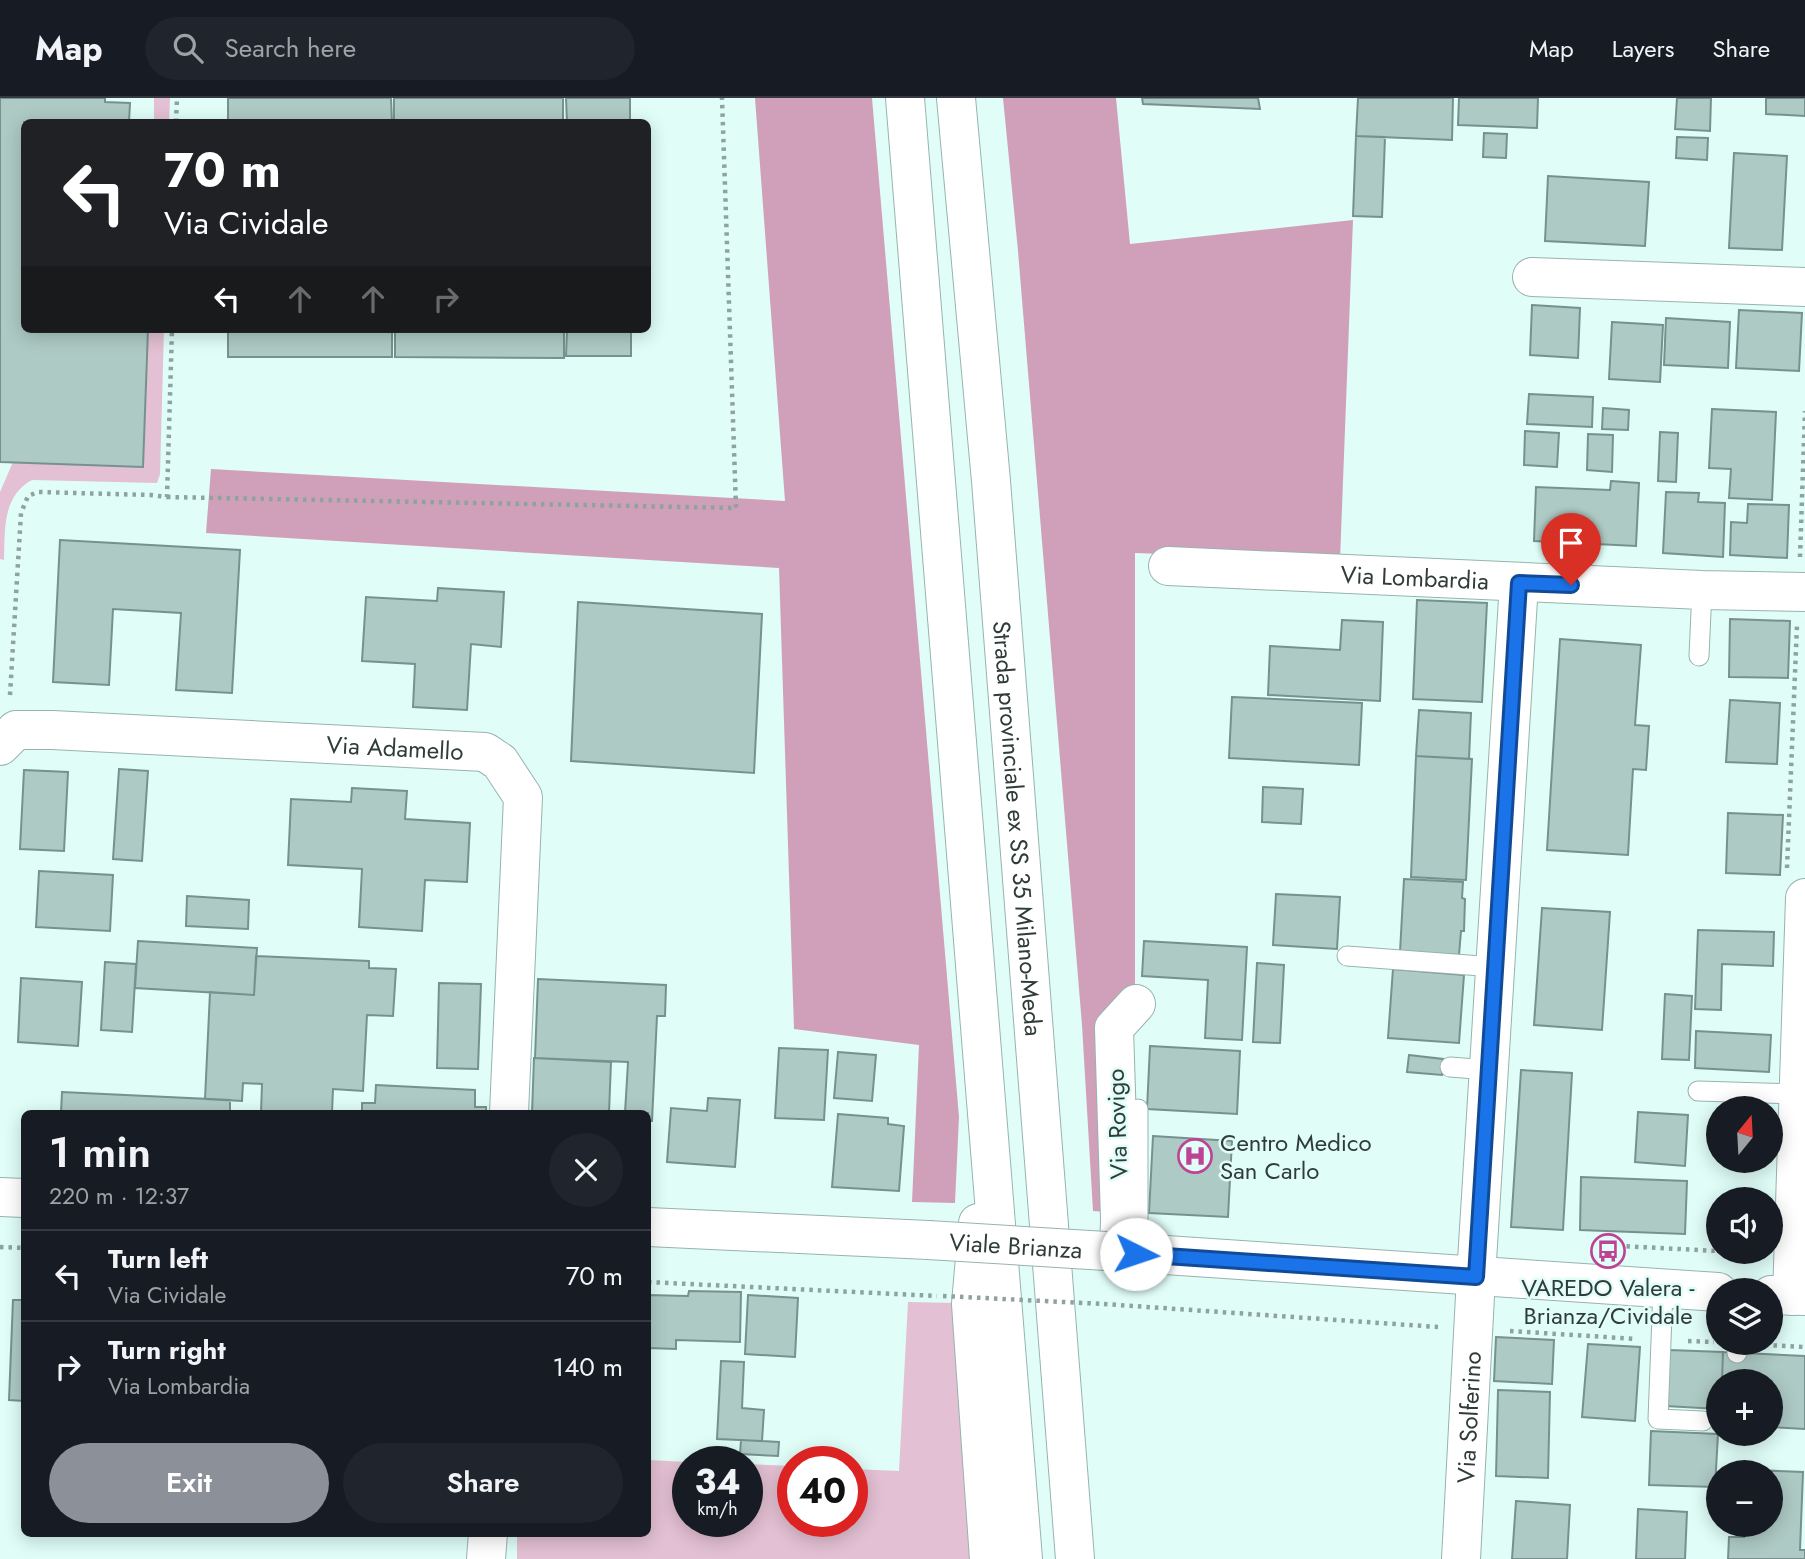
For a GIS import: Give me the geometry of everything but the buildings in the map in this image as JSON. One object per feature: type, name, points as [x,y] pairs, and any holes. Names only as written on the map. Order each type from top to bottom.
[{"type":"main road","points":[[905,98],[1023,1559]]},
{"type":"main road","name":"Strada provinciale ex SS 35 Milano-Meda","points":[[956,98],[991,481],[1076,1559]]},
{"type":"main road","points":[[1532,277],[1805,287]]},
{"type":"main road","name":"Via Lombardia","points":[[1168,566],[1519,583],[1802,592]]},
{"type":"main road","name":"Via Solferino","points":[[1461,1559],[1519,583]]},
{"type":"main road","name":"Via Adamello","points":[[8,738],[52,730],[485,752],[500,762],[523,797],[509,1110]]},
{"type":"main road","points":[[1789,1296],[1799,1094],[1796,884]]},
{"type":"main road","name":"Via Rovigo","points":[[1120,1253],[1114,1028],[1136,1003]]},
{"type":"main road","points":[[989,1116],[971,1304],[989,1559]]},
{"type":"main road","points":[[0,1197],[21,1198]]},
{"type":"main road","name":"Viale Brianza","points":[[651,1227],[928,1240],[1706,1291]]},
{"type":"main road","points":[[486,1559],[488,1537]]},
{"type":"lane","points":[[1699,656],[1702,590]]},
{"type":"lane","points":[[1347,956],[1495,967]]},
{"type":"lane","points":[[1450,1067],[1489,1070]]},
{"type":"lane","points":[[1698,1091],[1799,1094]]},
{"type":"lane","points":[[1120,1253],[1139,1213],[1138,1109]]},
{"type":"lane","points":[[1663,1289],[1658,1419],[1703,1421]]},
{"type":"path","points":[[176,119],[177,98]]},
{"type":"path","points":[[8,738],[21,513],[28,496],[38,492],[736,508],[722,98]]},
{"type":"path","points":[[167,497],[172,333]]},
{"type":"path","points":[[1796,884],[1805,411]]},
{"type":"path","points":[[0,1247],[21,1248]]},
{"type":"path","points":[[651,1282],[1104,1304]]},
{"type":"shaded area","points":[[154,98],[170,98],[169,119],[154,119]]},
{"type":"shaded area","points":[[755,98],[872,98],[959,1117],[955,1203],[912,1202],[919,1045],[794,1029],[779,568],[206,533],[211,469],[785,501]]},
{"type":"shaded area","points":[[1003,98],[1116,98],[1130,244],[1353,220],[1340,560],[1135,553],[1135,985],[1097,1023],[1108,1212],[1093,1211],[1082,1025]]},
{"type":"shaded area","points":[[148,333],[164,333],[160,474],[157,483],[32,480],[22,487],[10,504],[5,526],[4,560],[0,559],[0,492],[13,462],[143,466]]},
{"type":"shaded area","points":[[908,1302],[958,1303],[970,1559],[517,1559],[517,1537],[651,1537],[651,1460],[672,1461],[672,1537],[763,1537],[763,1465],[777,1465],[777,1537],[868,1537],[868,1470],[899,1471]]},
{"type":"place","name":"Centro Medico San Carlo","points":[[1195,1156]]},
{"type":"place","name":"VAREDO Valera - Brianza/Cividale","points":[[1608,1251]]},
{"type":"route","points":[[1136,1254],[1476,1277],[1519,583],[1571,585]]}]
